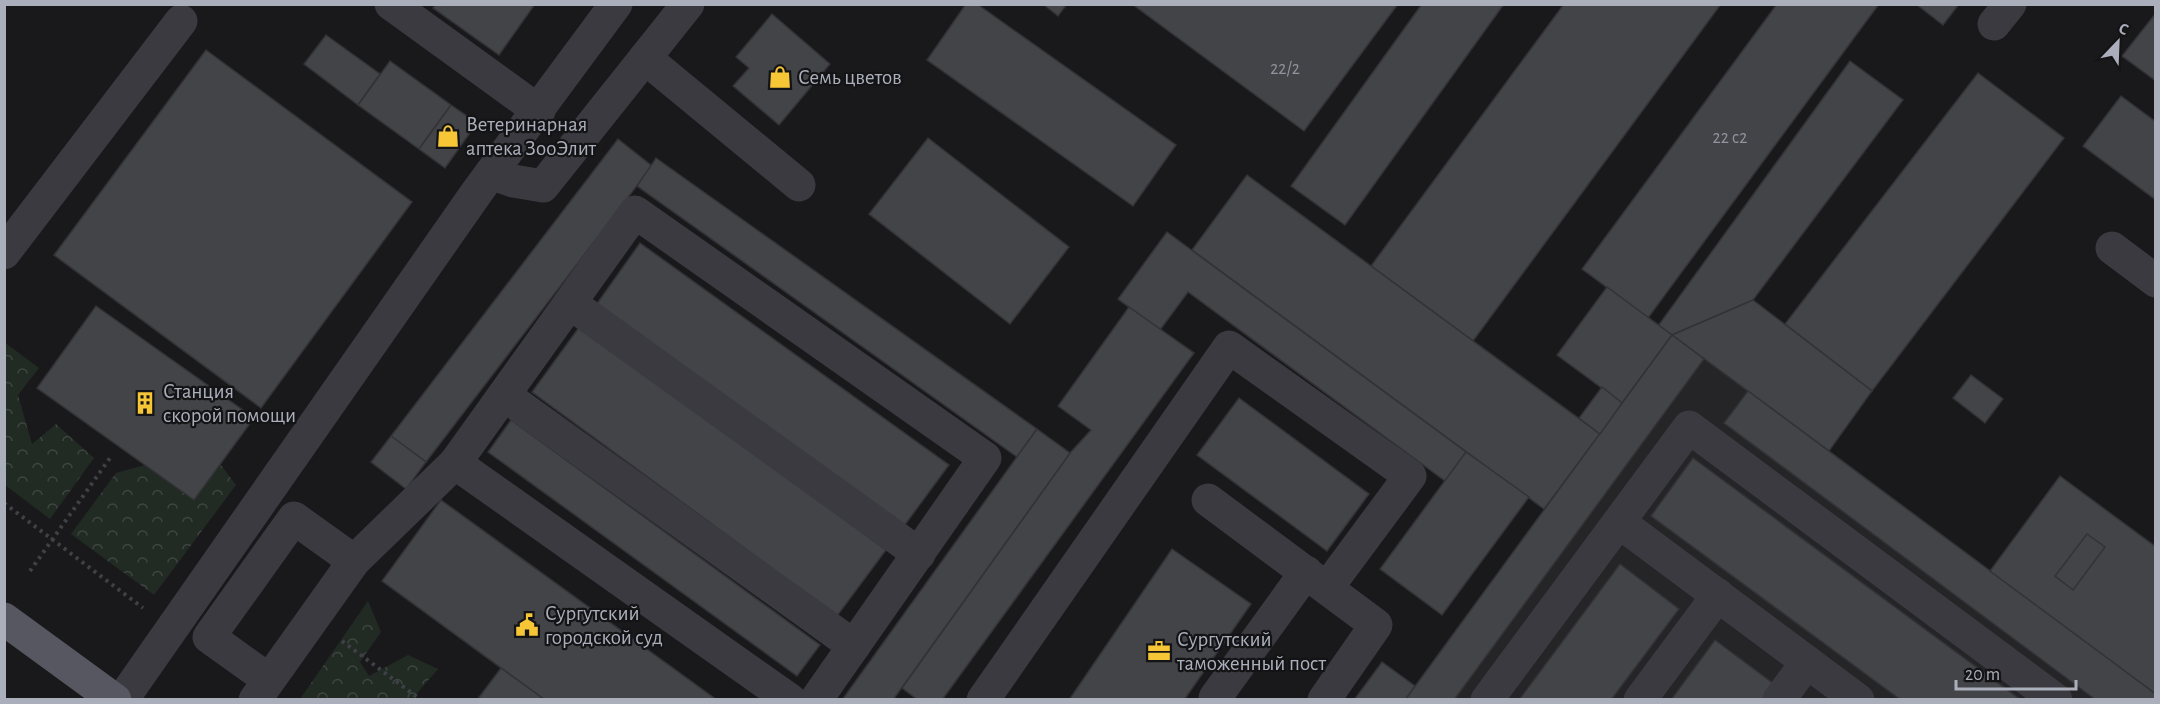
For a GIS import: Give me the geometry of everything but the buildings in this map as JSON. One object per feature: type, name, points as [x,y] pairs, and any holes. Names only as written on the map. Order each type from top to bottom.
[{"type":"main road","points":[[4,619],[115,699]]},
{"type":"lane","points":[[391,4],[538,111]]},
{"type":"lane","points":[[122,699],[491,173],[616,4]]},
{"type":"lane","points":[[491,173],[513,181],[543,186],[688,4]]},
{"type":"lane","points":[[4,253],[181,21]]},
{"type":"lane","points":[[645,58],[799,184]]},
{"type":"lane","points":[[354,561],[294,518],[209,637],[262,690],[354,561],[455,463],[635,212],[985,458],[816,699]]},
{"type":"lane","points":[[2112,248],[2156,281]]},
{"type":"lane","points":[[570,303],[919,554]]},
{"type":"lane","points":[[983,699],[1229,347],[1410,476],[1316,580],[1215,698]]},
{"type":"lane","points":[[504,394],[854,646]]},
{"type":"lane","points":[[1487,699],[1689,427],[2056,699]]},
{"type":"lane","points":[[455,463],[789,699]]},
{"type":"lane","points":[[1208,500],[1376,625],[1324,699]]},
{"type":"lane","points":[[1619,522],[1858,699]]},
{"type":"lane","points":[[1640,699],[1718,595]]},
{"type":"lane","points":[[1779,699],[1807,662]]},
{"type":"path","points":[[30,571],[110,458]]},
{"type":"path","points":[[4,503],[171,629]]},
{"type":"path","points":[[312,619],[421,699]]},
{"type":"shaded area","points":[[1672,335],[2156,694],[2155,700],[1405,700]]},
{"type":"green space","points":[[4,342],[39,368],[18,395],[32,444],[56,424],[94,458],[50,519],[5,485]]},
{"type":"green space","points":[[220,464],[236,485],[154,595],[71,534],[116,473],[145,465],[194,500]]},
{"type":"green space","points":[[368,601],[381,632],[360,662],[369,676],[408,655],[438,669],[412,699],[300,699]]},
{"type":"place","name":"Семь цветов","points":[[780,77]]},
{"type":"place","name":"Ветеринарная аптека ЗооЭлит","points":[[448,136]]},
{"type":"place","name":"Станция скорой помощи","points":[[145,403]]},
{"type":"place","name":"Сургутский городской суд","points":[[527,625]]},
{"type":"place","name":"Сургутский таможенный пост","points":[[1159,651]]}]
